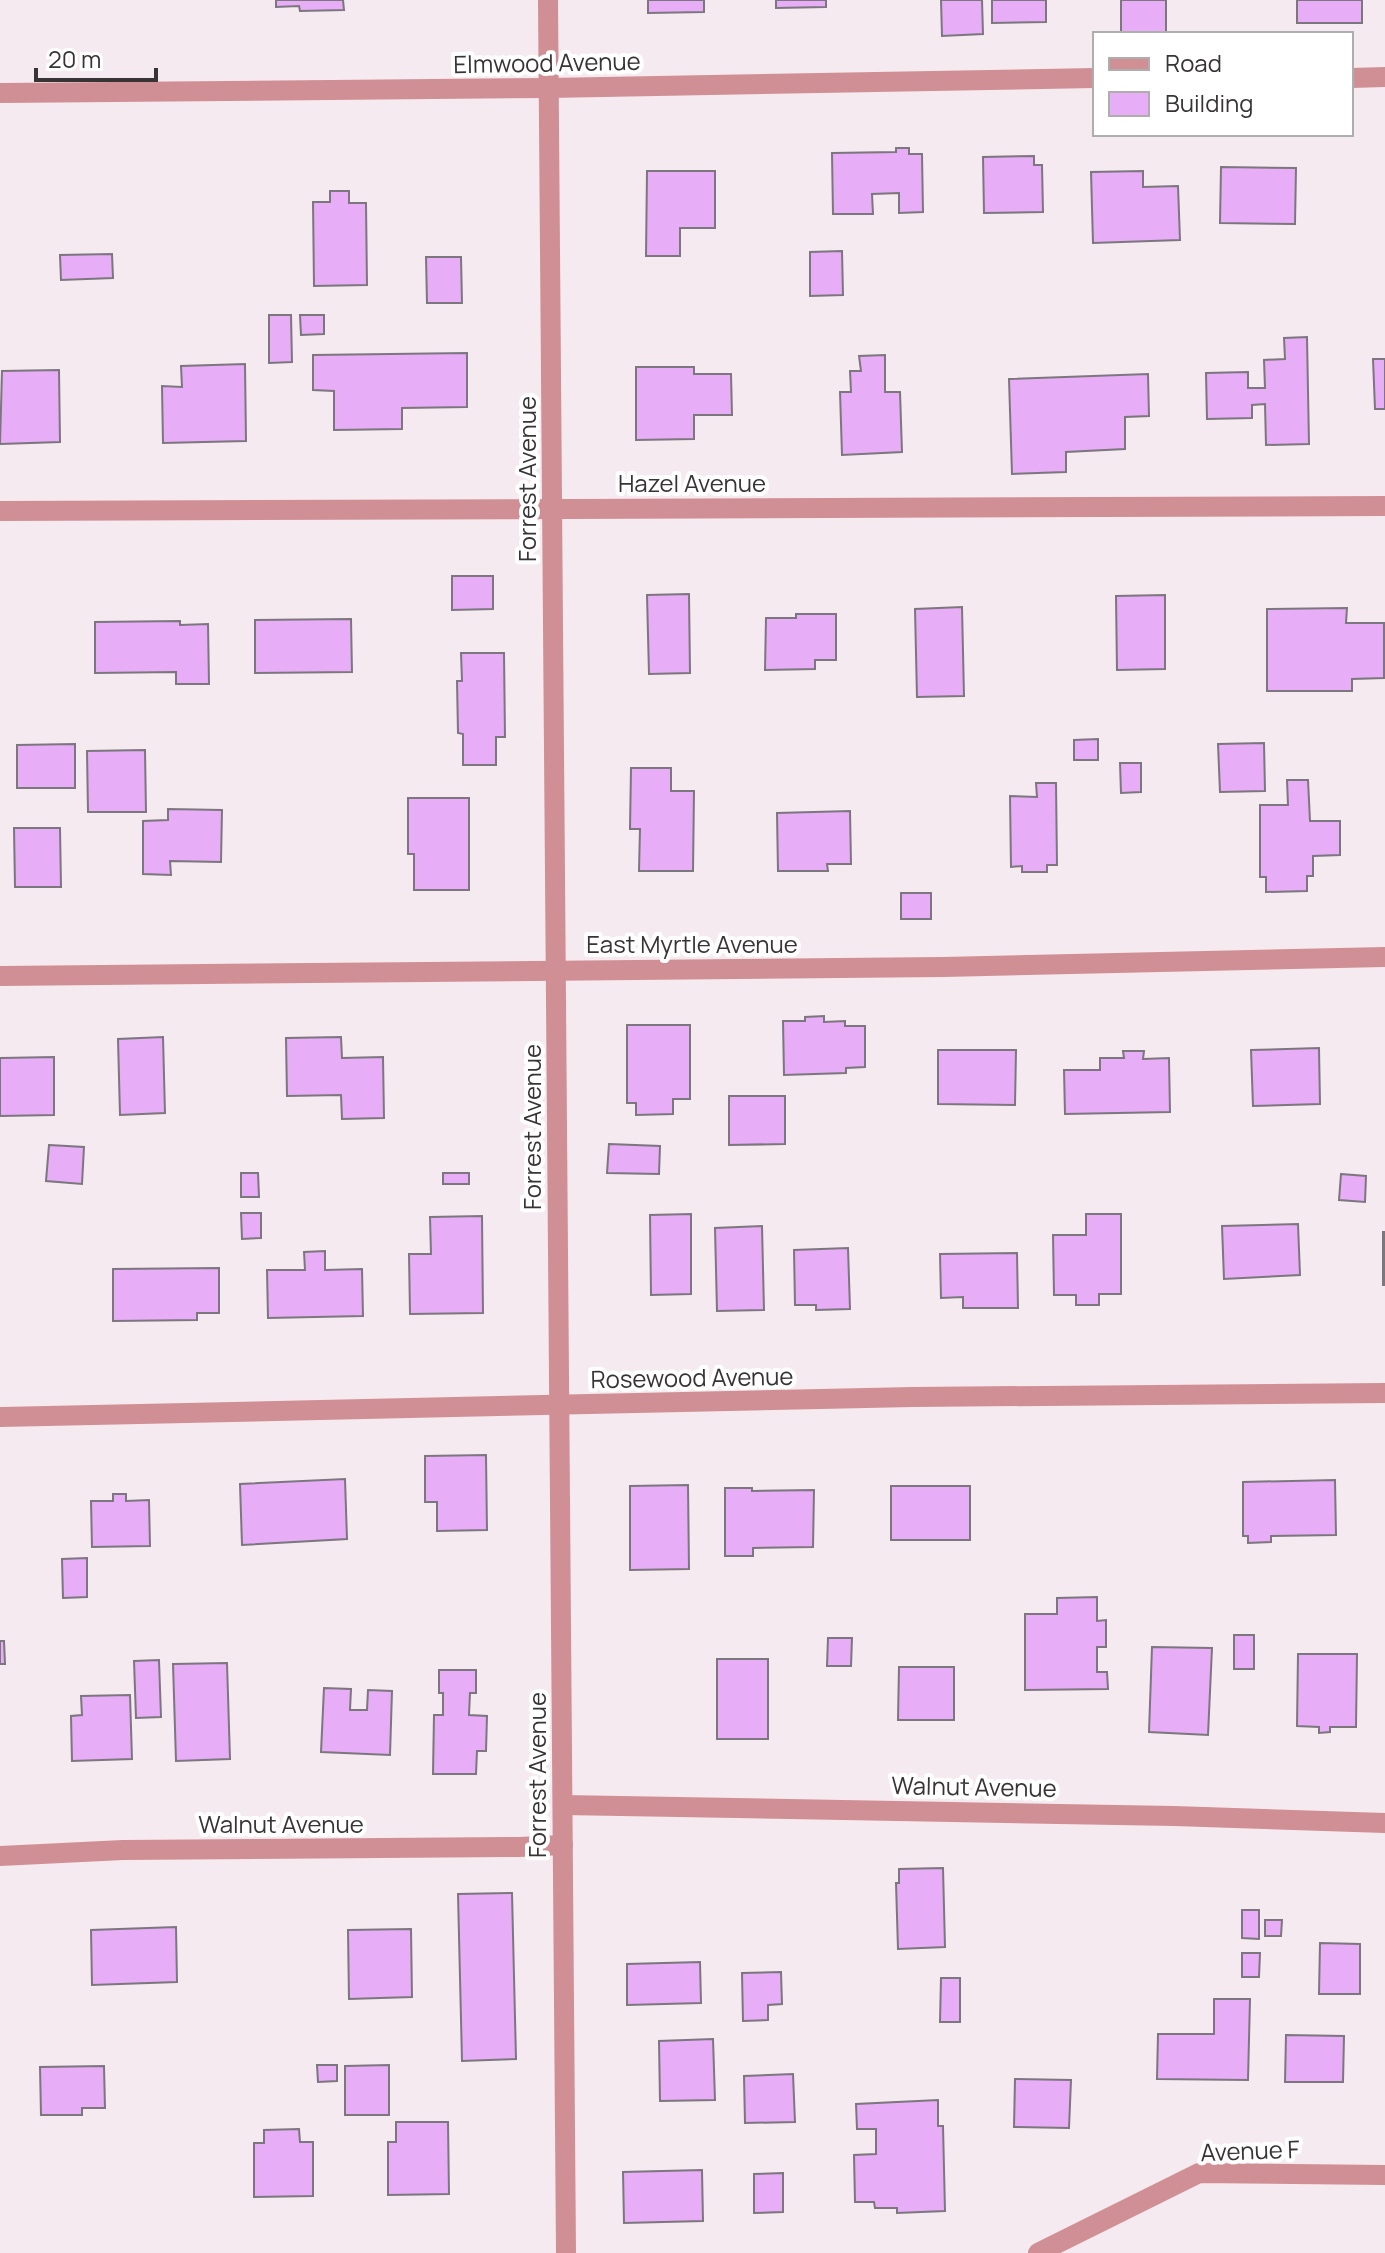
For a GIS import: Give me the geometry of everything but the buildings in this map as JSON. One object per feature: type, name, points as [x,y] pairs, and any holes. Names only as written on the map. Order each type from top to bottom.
[{"type":"street","name":"Forrest Avenue","points":[[548,0],[566,2253]]},
{"type":"street","points":[[1353,78],[1385,77]]},
{"type":"street","name":"Elmwood Avenue","points":[[0,93],[549,88],[1093,78]]},
{"type":"street","name":"Hazel Avenue","points":[[0,511],[1385,506]]},
{"type":"street","name":"East Myrtle Avenue","points":[[0,976],[943,967],[1385,957]]},
{"type":"street","name":"Rosewood Avenue","points":[[0,1417],[913,1397],[1385,1393]]},
{"type":"street","name":"Walnut Avenue","points":[[563,1805],[1385,1823]]},
{"type":"street","name":"Walnut Avenue","points":[[0,1856],[123,1850],[563,1845]]},
{"type":"street","name":"Avenue F","points":[[1038,2253],[1199,2173],[1385,2175]]}]
